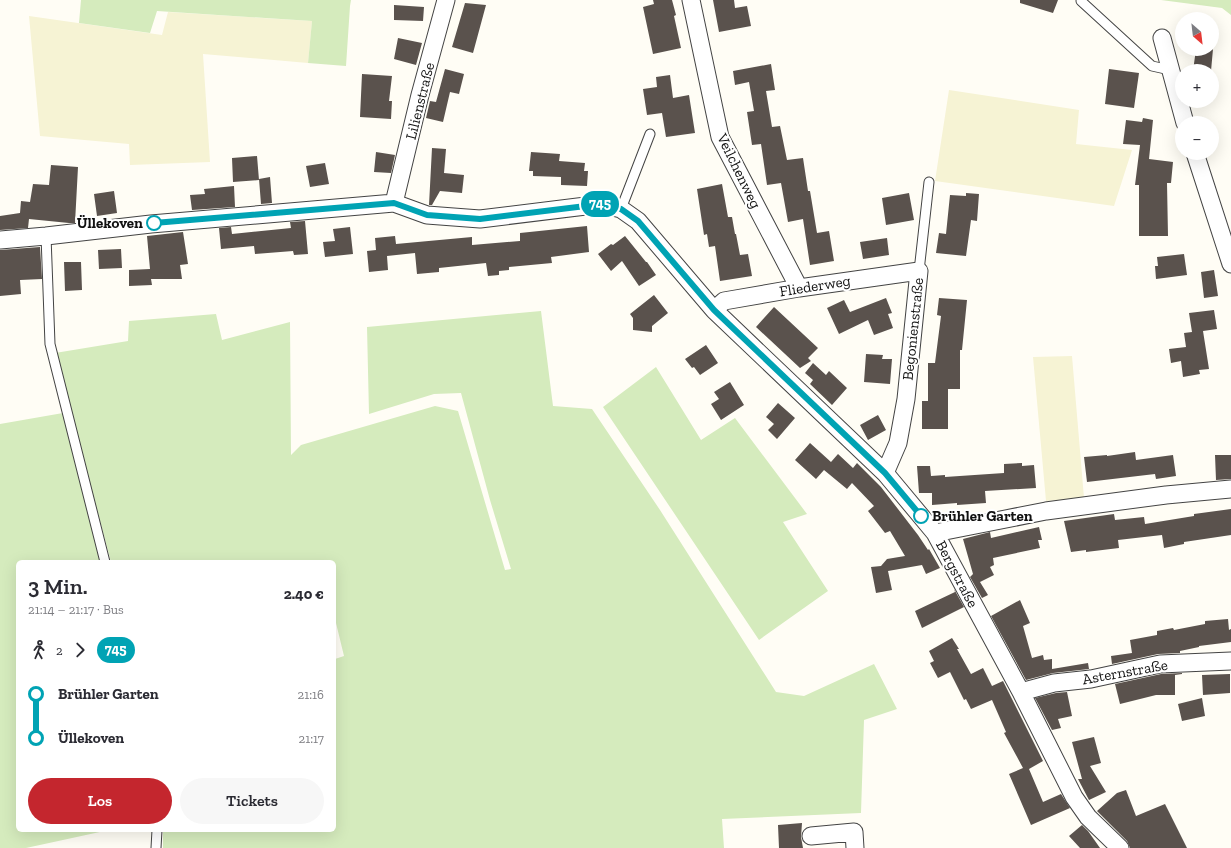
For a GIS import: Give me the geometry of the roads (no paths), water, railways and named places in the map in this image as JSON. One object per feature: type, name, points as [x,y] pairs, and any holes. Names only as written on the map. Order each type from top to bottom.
[{"type":"street","name":"Lilienstraße","points":[[394,203],[420,95],[446,0]]},
{"type":"street","name":"Veilchenweg","points":[[690,0],[720,137],[799,288]]},
{"type":"street","points":[[1162,38],[1183,116]]},
{"type":"street","points":[[1197,160],[1231,264]]},
{"type":"street","name":"Bergstraße","points":[[394,203],[427,215],[480,219],[602,204],[621,209],[638,221],[714,310],[885,473],[936,533],[1021,692],[1074,797],[1088,817],[1120,848]]},
{"type":"street","points":[[0,240],[146,224],[394,203]]},
{"type":"street","name":"Fliederweg","points":[[714,310],[724,301],[799,288],[919,271]]},
{"type":"street","name":"Begonienstraße","points":[[885,473],[898,442],[906,399],[919,271]]},
{"type":"street","points":[[936,533],[1046,511],[1166,495],[1231,489]]},
{"type":"street","name":"Asternstraße","points":[[1021,692],[1054,683],[1091,679],[1160,664],[1231,661]]},
{"type":"street","points":[[811,836],[854,832],[855,848]]},
{"type":"lane","points":[[1081,1],[1152,66],[1170,70]]},
{"type":"lane","points":[[621,209],[650,134]]},
{"type":"lane","name":"Begonienstraße","points":[[919,271],[929,182]]},
{"type":"lane","points":[[46,236],[50,344],[104,560]]},
{"type":"lane","points":[[156,848],[157,832]]},
{"type":"place","name":"Üllekoven","points":[[154,223]]},
{"type":"place","name":"Brühler Garten","points":[[921,516]]}]
